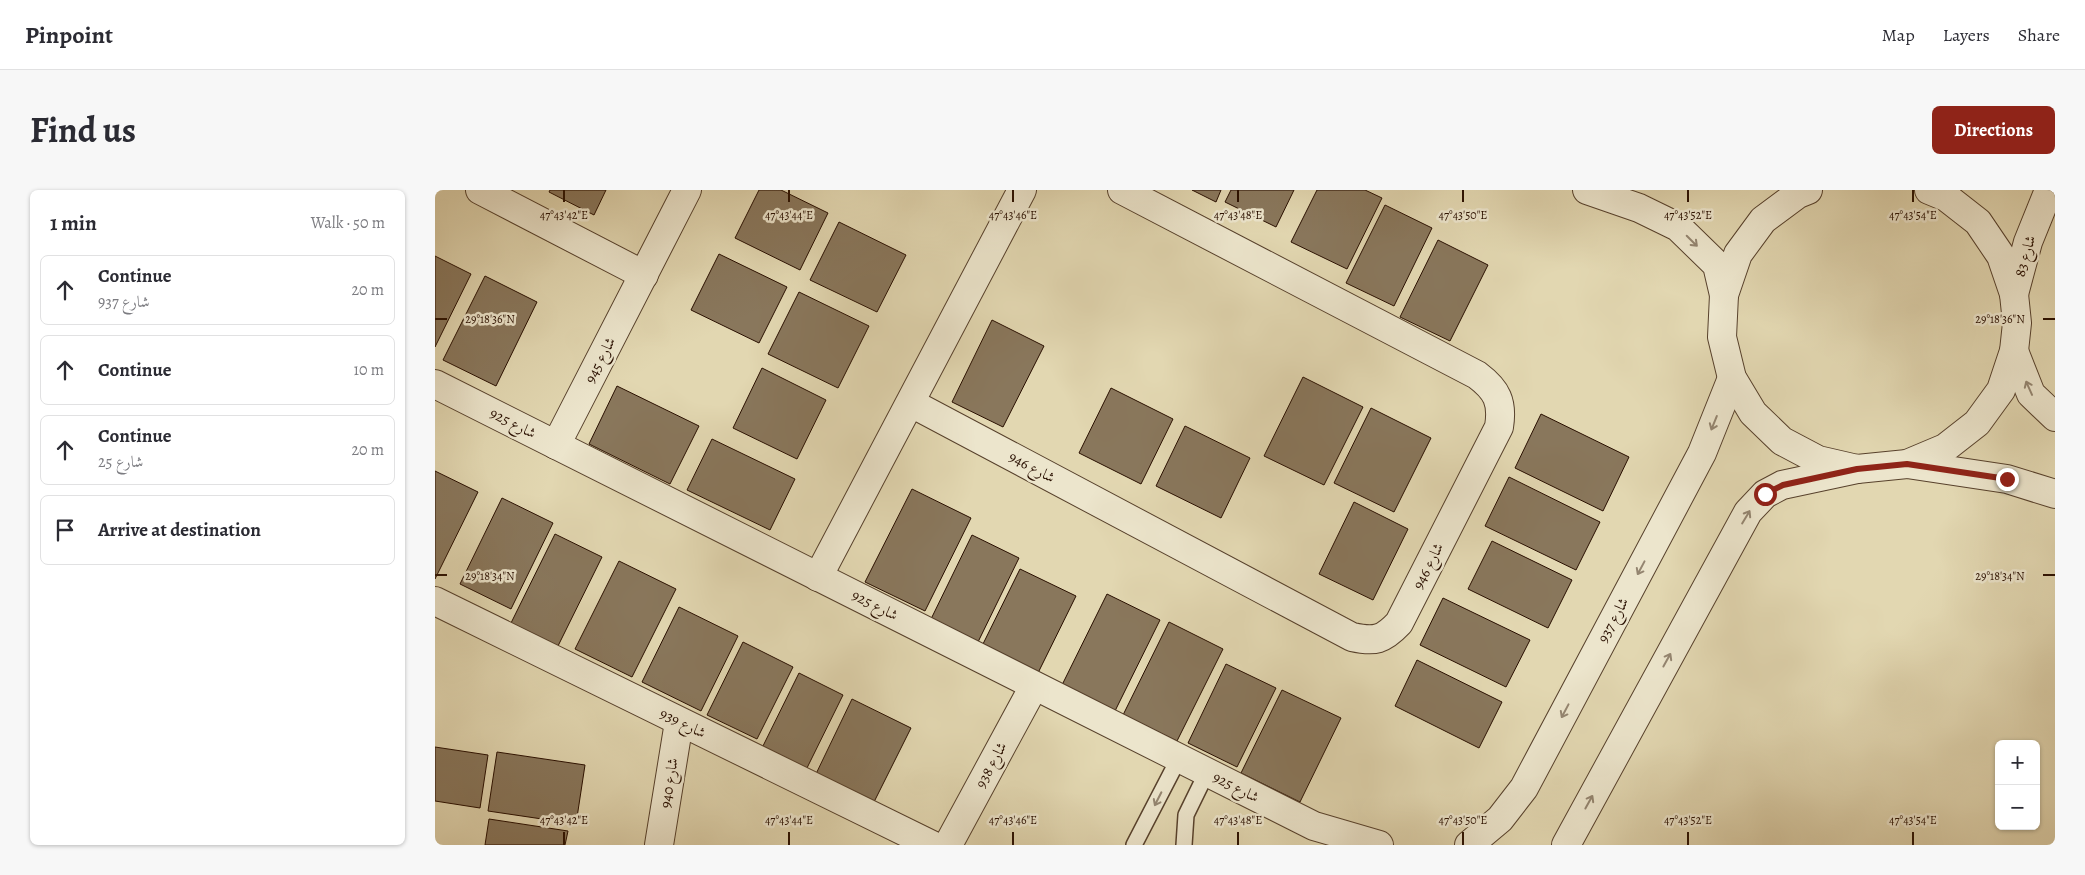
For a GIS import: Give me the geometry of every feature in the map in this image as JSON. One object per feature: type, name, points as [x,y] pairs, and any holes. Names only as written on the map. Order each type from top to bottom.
[{"type":"street","points":[[480,190],[644,274]]},
{"type":"street","name":"شارع 945","points":[[556,445],[687,190]]},
{"type":"street","points":[[818,576],[1022,190]]},
{"type":"street","name":"شارع 946","points":[[911,403],[1352,637],[1367,640],[1381,639],[1399,623],[1499,427],[1501,411],[1497,396],[1487,383],[1477,375],[1122,190]]},
{"type":"street","points":[[1587,190],[1639,208],[1679,228],[1717,265],[1724,295],[1722,337],[1732,378],[1753,413],[1782,441],[1818,460],[1857,469]]},
{"type":"street","points":[[1724,295],[1738,254],[1763,220],[1798,194],[1808,190]]},
{"type":"street","points":[[1907,464],[1945,448],[1977,423],[2001,390],[2014,351],[2017,323],[2014,294],[2001,256],[1977,222],[1946,197],[1929,190]]},
{"type":"street","name":"شارع 83","points":[[2014,294],[2028,242],[2049,190]]},
{"type":"street","points":[[2014,351],[2031,394],[2055,417]]},
{"type":"street","name":"شارع 937","points":[[1469,845],[1500,819],[1524,788],[1702,453],[1732,378]]},
{"type":"street","name":"شارع 925","points":[[435,384],[1207,772],[1319,836],[1379,845]]},
{"type":"street","points":[[1566,845],[1748,512],[1765,494],[1783,485],[1857,469],[1907,464],[2007,479],[2055,494]]},
{"type":"street","name":"شارع 939","points":[[435,601],[931,845]]},
{"type":"street","name":"شارع 938","points":[[948,845],[1034,686]]},
{"type":"street","name":"شارع 940","points":[[659,845],[679,722]]},
{"type":"lane","points":[[1140,843],[1179,758]]},
{"type":"lane","points":[[1184,845],[1185,815],[1207,772]]},
{"type":"building","points":[[550,190],[606,190],[594,215],[549,192]]},
{"type":"building","points":[[759,190],[781,190],[828,213],[800,270],[735,238]]},
{"type":"building","points":[[1192,190],[1221,190],[1216,202]]},
{"type":"building","points":[[1231,190],[1294,190],[1276,227],[1225,202]]},
{"type":"building","points":[[1317,190],[1365,190],[1382,198],[1347,269],[1291,242]]},
{"type":"building","points":[[1385,205],[1432,228],[1394,306],[1346,283]]},
{"type":"building","points":[[839,222],[906,255],[877,312],[810,280]]},
{"type":"building","points":[[1438,240],[1488,265],[1450,341],[1400,317]]},
{"type":"building","points":[[719,254],[787,287],[759,343],[691,310]]},
{"type":"building","points":[[435,256],[471,274],[435,347]]},
{"type":"building","points":[[485,276],[537,302],[496,386],[443,360]]},
{"type":"building","points":[[799,292],[869,326],[838,388],[768,354]]},
{"type":"building","points":[[992,320],[1044,346],[1003,427],[952,402]]},
{"type":"building","points":[[762,368],[826,400],[797,459],[733,428]]},
{"type":"building","points":[[1303,377],[1363,407],[1324,485],[1264,456]]},
{"type":"building","points":[[617,386],[699,426],[670,484],[589,444]]},
{"type":"building","points":[[1111,388],[1173,419],[1141,484],[1079,453]]},
{"type":"building","points":[[1371,408],[1431,438],[1394,512],[1334,483]]},
{"type":"building","points":[[1541,414],[1629,457],[1603,511],[1515,468]]},
{"type":"building","points":[[1185,426],[1250,458],[1221,518],[1156,486]]},
{"type":"building","points":[[712,439],[795,479],[770,530],[687,490]]},
{"type":"building","points":[[435,471],[478,492],[435,579]]},
{"type":"building","points":[[1509,477],[1600,522],[1576,570],[1485,526]]},
{"type":"building","points":[[912,489],[971,518],[925,611],[865,582]]},
{"type":"building","points":[[502,498],[553,523],[511,609],[460,584]]},
{"type":"building","points":[[1354,502],[1408,529],[1373,600],[1319,574]]},
{"type":"building","points":[[555,534],[602,557],[557,648],[510,625]]},
{"type":"building","points":[[972,535],[1019,558],[978,642],[931,619]]},
{"type":"building","points":[[1492,541],[1572,580],[1548,628],[1468,589]]},
{"type":"building","points":[[619,561],[676,589],[632,677],[575,649]]},
{"type":"building","points":[[1020,569],[1076,596],[1037,675],[981,648]]},
{"type":"building","points":[[1107,594],[1160,620],[1115,711],[1062,685]]},
{"type":"building","points":[[1443,598],[1530,640],[1506,687],[1420,645]]},
{"type":"building","points":[[679,607],[738,636],[701,711],[642,682]]},
{"type":"building","points":[[1169,622],[1223,649],[1177,741],[1123,715]]},
{"type":"building","points":[[743,642],[793,667],[757,739],[707,715]]},
{"type":"building","points":[[1417,660],[1502,702],[1479,748],[1395,706]]},
{"type":"building","points":[[1226,664],[1276,688],[1237,767],[1188,743]]},
{"type":"building","points":[[799,673],[843,695],[805,772],[761,750]]},
{"type":"building","points":[[1282,690],[1341,718],[1300,802],[1241,773]]},
{"type":"building","points":[[852,699],[911,728],[872,806],[814,778]]},
{"type":"building","points":[[435,747],[488,755],[480,808],[435,801]]},
{"type":"building","points":[[497,752],[585,765],[576,824],[488,811]]},
{"type":"building","points":[[489,819],[568,831],[565,845],[485,845]]},
{"type":"route","points":[[1765,494],[1783,485],[1857,469],[1907,464],[2007,479]]}]
